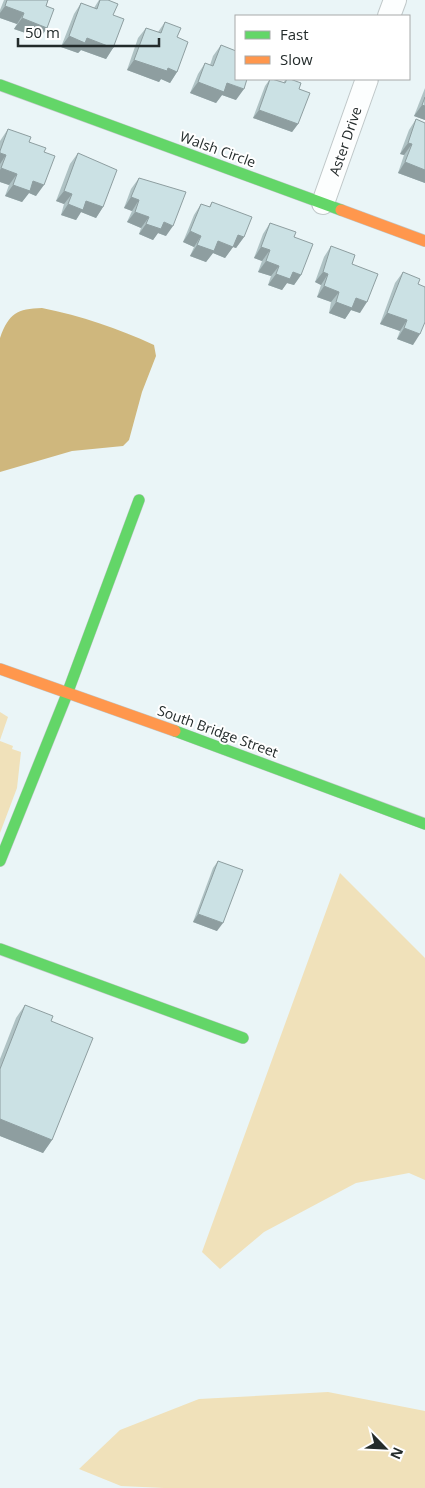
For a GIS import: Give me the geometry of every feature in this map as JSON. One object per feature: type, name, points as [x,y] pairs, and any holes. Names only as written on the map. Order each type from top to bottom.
[{"type":"main road","name":"Walsh Circle","points":[[0,85],[425,241]]},
{"type":"main road","points":[[0,861],[67,694],[139,500]]},
{"type":"main road","name":"South Bridge Street","points":[[0,669],[230,751],[425,824]]},
{"type":"main road","points":[[0,950],[243,1038]]},
{"type":"street","points":[[390,15],[395,0]]},
{"type":"street","name":"Aster Drive","points":[[323,203],[366,80]]},
{"type":"shaded area","points":[[42,308],[85,319],[140,339],[154,345],[156,356],[142,392],[129,440],[123,446],[72,451],[0,472],[0,338],[7,323],[15,314],[20,311]]},
{"type":"shaded area","points":[[0,712],[8,717],[0,740]]},
{"type":"shaded area","points":[[0,741],[13,746],[12,749],[21,752],[17,788],[0,833]]},
{"type":"shaded area","points":[[340,873],[425,958],[425,1180],[409,1173],[356,1183],[264,1232],[220,1269],[202,1252]]},
{"type":"shaded area","points":[[328,1392],[425,1411],[425,1488],[164,1488],[121,1486],[79,1469],[120,1430],[199,1399]]},
{"type":"building","points":[[7,0],[48,0],[46,6],[54,9],[47,28],[22,18],[24,13],[5,6]]},
{"type":"building","points":[[100,0],[108,0],[118,4],[113,15],[124,19],[113,48],[87,38],[85,43],[69,36],[81,3],[97,9]]},
{"type":"building","points":[[165,22],[181,28],[177,37],[188,42],[177,72],[168,68],[167,71],[134,60],[146,28],[161,33]]},
{"type":"building","points":[[221,45],[235,51],[235,80],[247,80],[244,89],[227,83],[224,92],[198,82],[205,63],[213,66]]},
{"type":"building","points":[[270,80],[285,83],[286,80],[293,80],[301,83],[299,89],[310,93],[298,124],[259,110]]},
{"type":"building","points":[[416,119],[425,123],[425,170],[405,162],[412,144],[408,143]]},
{"type":"building","points":[[8,129],[31,137],[29,142],[46,148],[44,152],[55,156],[44,185],[33,181],[30,191],[13,185],[17,174],[1,168],[6,155],[0,153],[0,151]]},
{"type":"building","points":[[78,153],[117,170],[103,207],[86,201],[83,210],[68,204],[72,194],[64,191]]},
{"type":"building","points":[[139,178],[186,192],[173,226],[164,222],[161,229],[146,224],[149,217],[135,212],[139,200],[131,197]]},
{"type":"building","points":[[212,202],[252,217],[244,237],[238,235],[233,247],[218,241],[214,251],[197,245],[201,236],[190,231],[201,204],[210,207]]},
{"type":"building","points":[[270,223],[296,232],[294,237],[313,244],[301,275],[293,272],[290,279],[276,274],[279,266],[266,261],[270,250],[261,247]]},
{"type":"building","points":[[331,246],[355,255],[352,264],[378,274],[367,302],[356,298],[352,308],[336,302],[339,292],[324,286],[328,274],[323,272]]},
{"type":"building","points":[[403,272],[420,279],[418,284],[425,287],[425,322],[420,334],[404,328],[407,320],[387,313]]},
{"type":"building","points":[[218,861],[243,870],[223,923],[198,914]]},
{"type":"building","points":[[25,1005],[53,1016],[51,1021],[93,1038],[52,1140],[0,1119],[0,1069]]},
{"type":"traffic: fast","points":[[0,85],[341,210]]},
{"type":"traffic: fast","points":[[0,861],[67,694],[139,500]]},
{"type":"traffic: fast","points":[[175,731],[425,824]]},
{"type":"traffic: fast","points":[[0,949],[243,1038]]},
{"type":"traffic: slow","points":[[341,210],[425,241]]},
{"type":"traffic: slow","points":[[0,669],[175,731]]}]
